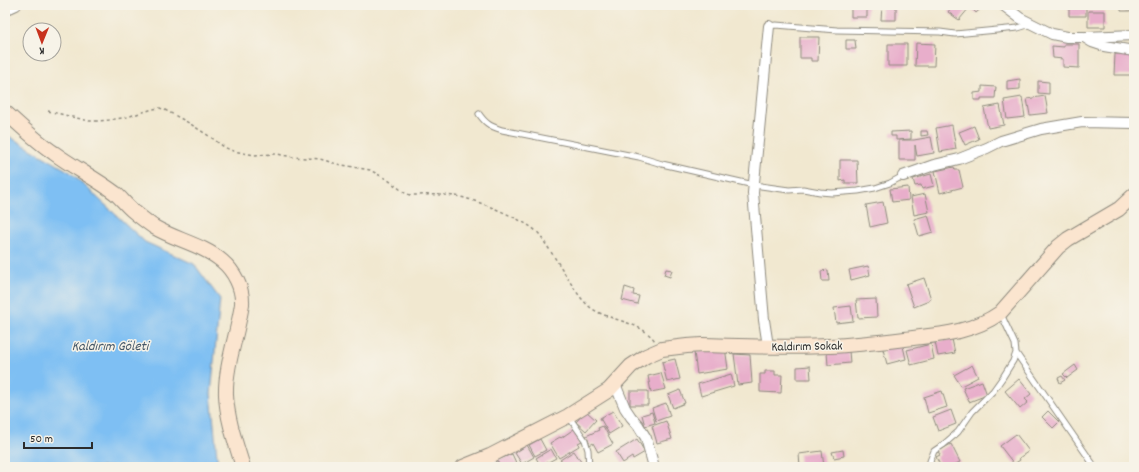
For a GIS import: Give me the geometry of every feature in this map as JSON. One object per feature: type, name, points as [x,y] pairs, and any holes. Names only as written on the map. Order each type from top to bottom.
[{"type":"street","points":[[5,10],[16,5]]},
{"type":"street","points":[[1003,5],[1020,18],[1052,34],[1067,37],[1134,35]]},
{"type":"street","points":[[768,346],[764,320],[753,193],[769,26]]},
{"type":"street","points":[[1084,37],[1092,42],[1104,46],[1134,51]]},
{"type":"street","points":[[5,112],[34,138],[54,153],[91,176],[116,194],[134,212],[154,227],[204,250],[223,262],[236,279],[241,292],[242,304],[228,370],[226,394],[229,416],[243,467]]},
{"type":"street","points":[[902,176],[934,165],[959,159],[1001,141],[1041,129],[1082,122],[1134,123]]},
{"type":"street","name":"Kaldırım Sokak","points":[[463,467],[492,462],[597,398],[615,384],[631,366],[646,356],[662,349],[702,345],[831,346],[946,334],[978,326],[1000,313],[1058,247],[1068,239],[1119,209],[1134,195]]},
{"type":"street","points":[[615,384],[625,408],[646,438],[654,467]]},
{"type":"lane","points":[[769,26],[776,25],[837,30],[940,32],[955,34],[1018,28],[1031,24]]},
{"type":"lane","points":[[478,114],[486,124],[502,130],[639,157],[662,164],[754,185],[789,190],[803,189],[832,193],[875,188],[890,183],[902,176]]},
{"type":"lane","points":[[1000,313],[1015,344],[1016,353],[1095,467]]},
{"type":"lane","points":[[932,467],[930,461],[934,451],[958,432],[972,412],[987,398],[1003,378],[1016,353]]},
{"type":"lane","points":[[568,416],[585,440],[588,450],[589,467]]},
{"type":"path","points":[[48,111],[89,121],[97,121],[121,118],[160,108],[196,127],[224,147],[242,153],[254,155],[277,154],[320,159],[337,164],[370,170],[410,195],[452,195],[480,203],[522,222],[536,231],[545,242],[580,296],[591,308],[643,329],[662,349]]},
{"type":"water","name":"Kaldırım Göleti","points":[[5,134],[70,172],[145,242],[194,264],[220,299],[211,394],[218,467],[5,467]]},
{"type":"building","points":[[851,5],[867,5],[867,17],[851,17]]},
{"type":"building","points":[[882,5],[896,5],[896,20],[881,20]]},
{"type":"building","points":[[953,5],[965,5],[969,8],[959,20],[948,12]]},
{"type":"building","points":[[969,5],[985,5],[976,13]]},
{"type":"building","points":[[1069,5],[1086,5],[1086,16],[1069,16]]},
{"type":"building","points":[[1121,7],[1131,7],[1131,11],[1121,11]]},
{"type":"building","points":[[1088,11],[1105,11],[1105,27],[1088,27]]},
{"type":"building","points":[[800,37],[819,37],[818,61],[811,61],[811,58],[800,58]]},
{"type":"building","points":[[846,40],[855,40],[856,49],[846,49]]},
{"type":"building","points":[[916,43],[935,44],[934,66],[915,66]]},
{"type":"building","points":[[888,44],[907,44],[907,66],[888,66]]},
{"type":"building","points":[[1064,44],[1079,44],[1079,68],[1063,67],[1063,59],[1053,58],[1052,46],[1064,47]]},
{"type":"building","points":[[1115,54],[1132,54],[1131,75],[1114,75]]},
{"type":"building","points":[[1020,79],[1020,89],[1007,90],[1007,81]]},
{"type":"building","points":[[1038,81],[1049,82],[1049,94],[1038,93]]},
{"type":"building","points":[[982,86],[996,87],[995,98],[981,98],[981,100],[974,100],[974,93],[982,92]]},
{"type":"building","points":[[1045,96],[1048,113],[1030,115],[1027,99]]},
{"type":"building","points":[[1022,97],[1025,117],[1007,119],[1004,100]]},
{"type":"building","points":[[1000,105],[1004,125],[988,128],[984,108]]},
{"type":"building","points":[[952,125],[956,149],[940,152],[936,128]]},
{"type":"building","points":[[974,126],[979,139],[965,145],[959,132]]},
{"type":"building","points":[[911,131],[911,139],[896,140],[896,136],[891,136],[891,132]]},
{"type":"building","points":[[921,131],[927,131],[928,135],[921,136]]},
{"type":"building","points":[[931,137],[934,153],[917,156],[915,145],[915,160],[899,160],[899,140],[914,140]]},
{"type":"building","points":[[840,160],[857,160],[858,183],[845,183],[845,180],[840,181]]},
{"type":"building","points":[[954,167],[955,170],[959,170],[963,187],[940,193],[935,171]]},
{"type":"building","points":[[931,174],[934,186],[922,189],[921,185],[915,186],[913,179]]},
{"type":"building","points":[[908,187],[909,200],[892,202],[890,189]]},
{"type":"building","points":[[925,194],[929,212],[914,215],[911,197]]},
{"type":"building","points":[[883,202],[887,223],[870,227],[866,205]]},
{"type":"building","points":[[928,215],[933,232],[919,236],[914,219]]},
{"type":"building","points":[[868,266],[870,275],[851,280],[849,270]]},
{"type":"building","points":[[666,269],[672,270],[670,277],[664,275]]},
{"type":"building","points":[[828,270],[829,281],[822,281],[821,271]]},
{"type":"building","points":[[924,278],[931,299],[914,307],[906,284]]},
{"type":"building","points":[[625,287],[634,290],[633,295],[639,296],[637,304],[622,300]]},
{"type":"building","points":[[876,299],[877,317],[858,318],[856,300]]},
{"type":"building","points":[[851,306],[853,321],[836,323],[834,308]]},
{"type":"building","points":[[952,339],[955,353],[938,356],[935,342]]},
{"type":"building","points":[[902,342],[906,359],[887,364],[882,346]]},
{"type":"building","points":[[931,344],[934,359],[911,365],[907,350]]},
{"type":"building","points":[[725,347],[728,369],[697,374],[694,352]]},
{"type":"building","points":[[849,351],[850,363],[828,365],[827,353]]},
{"type":"building","points":[[734,354],[750,355],[752,383],[738,385]]},
{"type":"building","points":[[675,359],[680,379],[667,382],[662,362]]},
{"type":"building","points":[[972,365],[978,377],[961,386],[954,375]]},
{"type":"building","points":[[1075,365],[1078,370],[1067,378],[1063,374]]},
{"type":"building","points":[[810,366],[811,379],[797,379],[797,367]]},
{"type":"building","points":[[765,371],[775,371],[775,375],[782,375],[781,393],[760,392],[760,374],[765,374]]},
{"type":"building","points":[[661,373],[666,389],[651,392],[648,376]]},
{"type":"building","points":[[731,374],[734,386],[701,396],[698,384]]},
{"type":"building","points":[[1062,376],[1065,380],[1060,383],[1058,378]]},
{"type":"building","points":[[1019,379],[1031,394],[1025,399],[1028,402],[1020,409],[1005,391]]},
{"type":"building","points":[[982,381],[987,395],[969,402],[963,388]]},
{"type":"building","points":[[680,390],[685,403],[673,408],[668,395]]},
{"type":"building","points":[[630,391],[648,391],[648,405],[630,405]]},
{"type":"building","points":[[942,391],[947,407],[928,413],[924,397]]},
{"type":"building","points":[[666,403],[670,416],[656,421],[652,408]]},
{"type":"building","points":[[951,410],[956,424],[938,431],[933,417]]},
{"type":"building","points":[[586,411],[596,420],[586,431],[576,422]]},
{"type":"building","points":[[613,411],[622,426],[609,434],[600,418]]},
{"type":"building","points":[[1048,411],[1059,422],[1053,428],[1042,417]]},
{"type":"building","points":[[652,412],[655,423],[645,426],[642,415]]},
{"type":"building","points":[[666,421],[672,439],[657,443],[652,426]]},
{"type":"building","points":[[603,426],[613,444],[598,452],[593,443],[590,445],[586,436],[599,430],[598,428]]},
{"type":"building","points":[[574,429],[582,441],[578,443],[579,446],[559,458],[550,443],[560,437],[561,438]]},
{"type":"building","points":[[1016,434],[1029,451],[1019,458],[1020,460],[1014,464],[1000,446]]},
{"type":"building","points":[[540,439],[546,450],[535,456],[529,445]]},
{"type":"building","points":[[637,439],[645,452],[633,459],[632,457],[623,463],[616,452]]},
{"type":"building","points":[[951,444],[960,462],[949,467],[941,467],[936,457],[940,455],[938,451]]},
{"type":"building","points":[[527,445],[534,457],[522,464],[515,453]]},
{"type":"building","points":[[551,449],[556,458],[541,466],[536,458]]},
{"type":"building","points":[[843,450],[844,456],[834,458],[832,452]]},
{"type":"building","points":[[574,451],[583,465],[580,467],[564,467],[560,460]]},
{"type":"building","points":[[822,451],[824,467],[800,467],[799,454]]},
{"type":"building","points":[[512,454],[518,467],[500,467],[497,460]]}]
